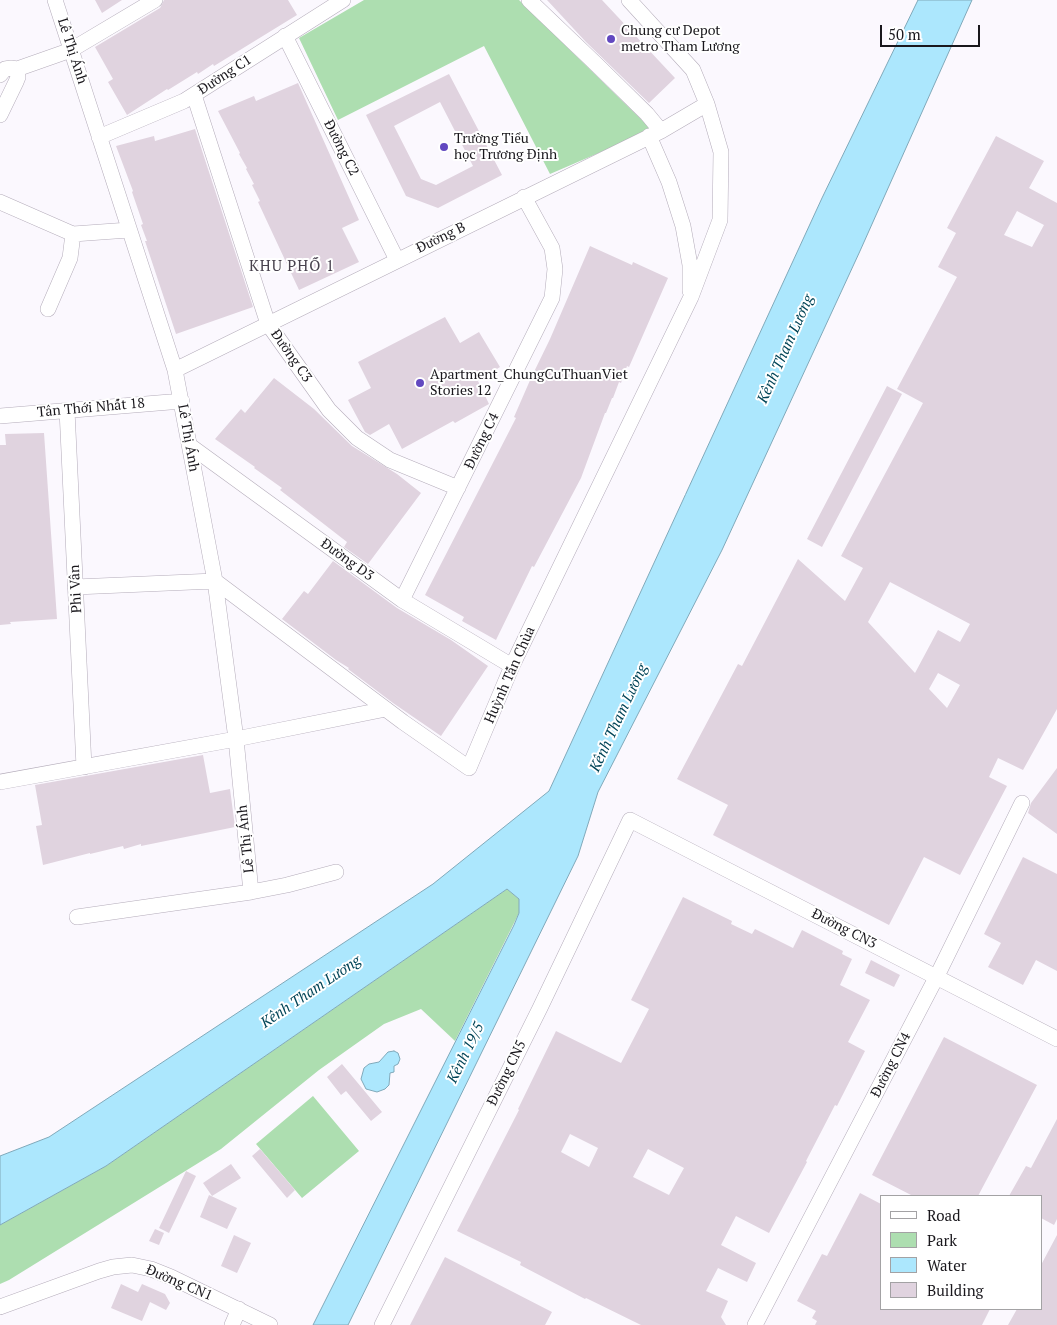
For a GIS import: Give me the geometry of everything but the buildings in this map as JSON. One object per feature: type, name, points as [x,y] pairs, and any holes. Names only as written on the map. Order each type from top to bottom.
[{"type":"street","name":"Lê Thị Ánh","points":[[55,0],[175,370],[182,401],[215,581],[236,739],[252,892]]},
{"type":"street","points":[[0,75],[5,69],[17,69],[71,50],[155,0]]},
{"type":"street","name":"Đường C1","points":[[99,137],[184,101],[343,0]]},
{"type":"street","name":"Huỳnh Tấn Chùa","points":[[529,0],[647,114],[655,133],[683,226],[690,265],[691,297]]},
{"type":"street","name":"Huỳnh Tấn Chùa","points":[[215,581],[386,709],[469,768],[512,666],[691,297],[720,220],[721,152],[707,104],[693,70],[629,0]]},
{"type":"street","name":"Đường C2","points":[[285,36],[397,260]]},
{"type":"street","points":[[0,115],[18,77],[17,69]]},
{"type":"street","name":"Đường C3","points":[[194,95],[268,324],[329,410],[357,438],[390,460],[458,488]]},
{"type":"street","name":"Đường B","points":[[175,370],[655,133],[707,104]]},
{"type":"street","name":"Đường C4","points":[[402,600],[552,298],[556,270],[552,248],[524,197]]},
{"type":"street","points":[[0,202],[73,234],[129,230]]},
{"type":"street","points":[[48,309],[70,258],[73,234]]},
{"type":"street","name":"Tân Thới Nhất 18","points":[[0,416],[182,401]]},
{"type":"street","name":"Phi Vân","points":[[67,410],[84,767]]},
{"type":"street","name":"Đường D3","points":[[189,444],[402,600],[512,666]]},
{"type":"street","points":[[75,587],[215,581]]},
{"type":"street","points":[[0,782],[236,739],[386,709]]},
{"type":"street","name":"Đường CN4","points":[[755,1325],[937,976],[1022,802]]},
{"type":"street","name":"Đường CN3","points":[[630,820],[1057,1039]]},
{"type":"street","name":"Đường CN5","points":[[382,1325],[536,1016],[630,820]]},
{"type":"street","points":[[77,917],[252,892],[336,872]]},
{"type":"street","name":"Đường CN1","points":[[0,1307],[99,1271],[132,1265],[151,1268],[171,1276],[270,1325]]},
{"type":"street","points":[[232,1325],[239,1309]]},
{"type":"green space","points":[[364,0],[519,0],[652,130],[550,174],[484,46],[338,120],[299,38]]},
{"type":"green space","points":[[507,889],[519,899],[519,913],[455,1041],[421,1009],[384,1024],[319,1070],[221,1149],[0,1284],[0,1225],[106,1166]]},
{"type":"green space","points":[[313,1096],[359,1151],[302,1198],[256,1144]]},
{"type":"water","name":"Kênh Tham Lương","points":[[918,0],[972,0],[860,251],[722,550],[598,792],[578,856],[348,1325],[313,1325],[514,925],[519,913],[519,899],[507,889],[106,1166],[0,1225],[0,1156],[49,1137],[433,884],[549,791],[822,198]]},
{"type":"water","points":[[394,1051],[398,1053],[400,1059],[398,1064],[394,1066],[394,1072],[390,1073],[389,1085],[377,1092],[366,1089],[361,1079],[364,1068],[369,1064],[379,1062],[388,1052]]},
{"type":"place","name":"Chung cư Depot metro Tham Lương","points":[[611,39]]},
{"type":"place","name":"Trường Tiểu học Trương Định","points":[[444,147]]},
{"type":"place","name":"Apartment_ChungCuThuanViet Stories 12","points":[[420,383]]},
{"type":"district","name":"KHU PHỐ 1","points":[[292,267]]},
{"type":"water label","name":"Kênh 19/5","points":[[466,1053]]}]
